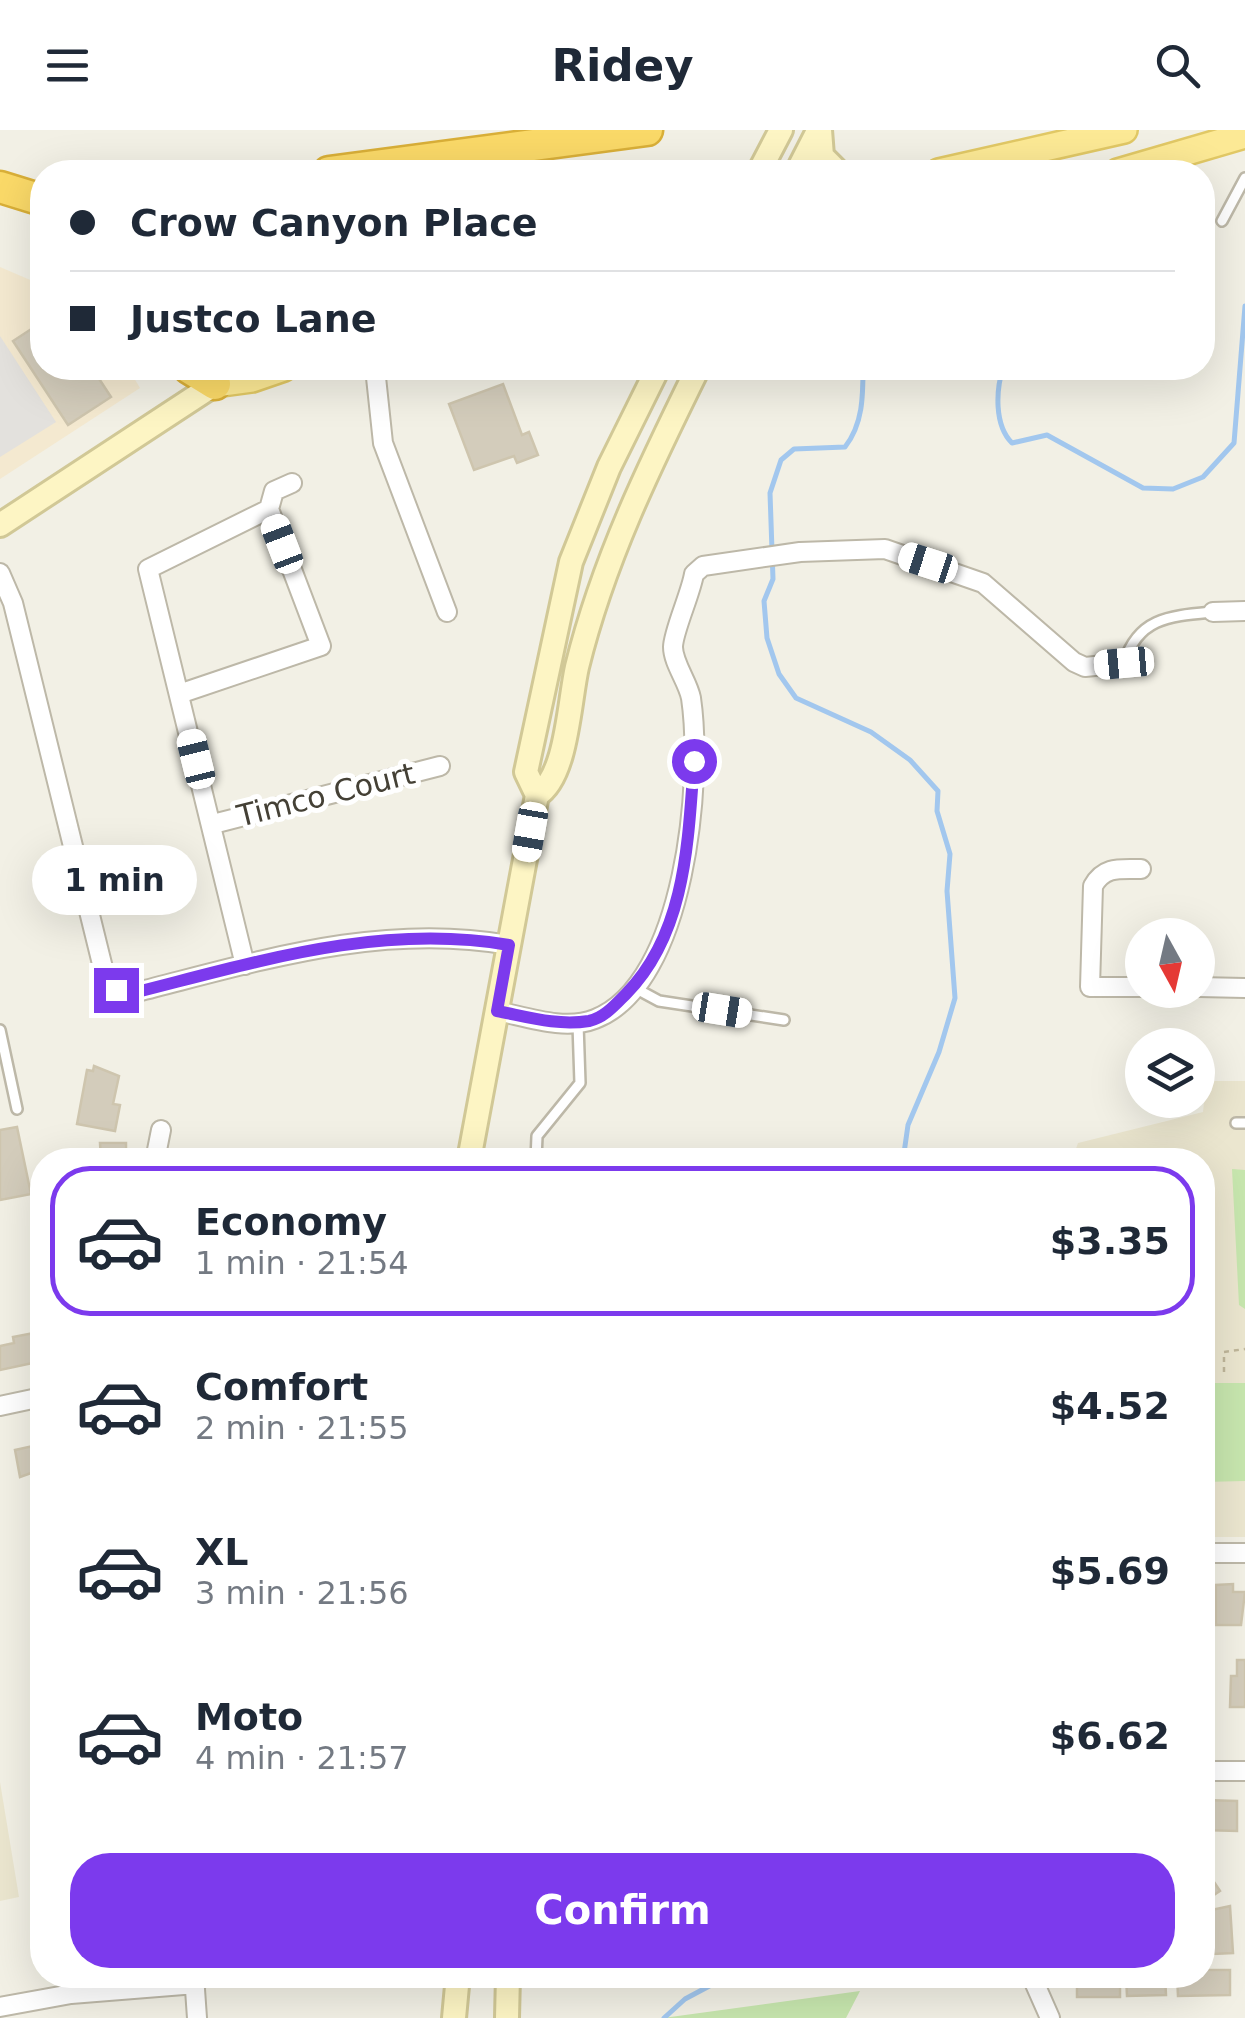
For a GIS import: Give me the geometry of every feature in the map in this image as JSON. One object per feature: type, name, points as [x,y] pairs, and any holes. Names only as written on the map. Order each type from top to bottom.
[{"type":"highway","points":[[419,160],[646,130]]},
{"type":"highway","points":[[0,187],[30,196]]},
{"type":"main road","points":[[765,160],[781,130]]},
{"type":"main road","points":[[803,160],[819,130]]},
{"type":"main road","points":[[819,130],[826,160]]},
{"type":"main road","points":[[992,160],[1124,130]]},
{"type":"main road","points":[[1159,160],[1235,138]]},
{"type":"main road","points":[[0,525],[200,380]]},
{"type":"main road","points":[[537,795],[526,772],[566,578],[609,467],[652,380]]},
{"type":"main road","points":[[472,1148],[537,795],[555,778],[578,665],[619,534],[692,380]]},
{"type":"main road","points":[[507,2018],[508,1988]]},
{"type":"street","points":[[376,380],[383,443],[447,612]]},
{"type":"street","points":[[180,694],[321,646],[269,510],[274,491],[292,483]]},
{"type":"street","points":[[245,965],[148,568],[269,510]]},
{"type":"street","points":[[497,1011],[558,1024],[593,1020],[610,1010],[633,987],[662,944],[686,868],[694,761],[690,695],[673,648],[694,574],[703,566],[800,552],[876,548],[962,573],[993,590],[1084,667],[1124,663]]},
{"type":"street","points":[[0,573],[13,603],[108,982],[116,990],[132,993],[358,940],[473,938],[509,945]]},
{"type":"street","points":[[1213,612],[1243,611]]},
{"type":"street","name":"Timco Court","points":[[213,824],[440,766]]},
{"type":"street","points":[[1125,987],[1090,987],[1093,886],[1100,874],[1111,869],[1141,869]]},
{"type":"street","points":[[1215,988],[1245,988]]},
{"type":"street","points":[[158,1148],[162,1130]]},
{"type":"street","points":[[0,1406],[30,1400]]},
{"type":"street","points":[[1215,1553],[1245,1553]]},
{"type":"street","points":[[1215,1771],[1245,1770]]},
{"type":"street","points":[[0,2007],[121,1988]]},
{"type":"street","points":[[195,1988],[197,2018]]},
{"type":"street","points":[[1036,1988],[1048,2018]]},
{"type":"lane","points":[[1222,222],[1245,178]]},
{"type":"lane","points":[[1124,663],[1131,639],[1153,624],[1176,615],[1213,612]]},
{"type":"lane","points":[[633,987],[659,1001],[784,1020]]},
{"type":"lane","points":[[536,1148],[537,1136],[580,1083],[578,1022]]},
{"type":"lane","points":[[0,1030],[17,1109]]},
{"type":"path","points":[[1224,1372],[1224,1352],[1245,1349]]},
{"type":"shaded area","points":[[0,267],[30,280],[30,380],[135,380],[140,388],[0,479]]},
{"type":"shaded area","points":[[0,336],[56,422],[0,457]]},
{"type":"shaded area","points":[[1215,1081],[1245,1081],[1245,1537],[1215,1537],[1215,1148],[1076,1148],[1078,1143],[1179,1118],[1215,1118]]},
{"type":"shaded area","points":[[0,1782],[19,1897],[0,1901]]},
{"type":"green space","points":[[1232,1169],[1245,1170],[1245,1309],[1239,1305]]},
{"type":"green space","points":[[1215,1383],[1245,1383],[1245,1481],[1215,1482]]},
{"type":"green space","points":[[860,1991],[846,2018],[663,2018]]},
{"type":"building","points":[[30,330],[30,367],[13,341]]},
{"type":"building","points":[[39,380],[100,380],[111,397],[68,425]]},
{"type":"building","points":[[503,384],[522,435],[529,432],[538,455],[517,463],[514,456],[474,470],[449,404]]},
{"type":"building","points":[[142,869],[147,890],[109,898],[105,877]]},
{"type":"building","points":[[94,1066],[119,1076],[113,1104],[120,1105],[115,1131],[77,1124],[87,1070],[93,1071]]},
{"type":"building","points":[[17,1127],[30,1194],[0,1200],[0,1130]]},
{"type":"building","points":[[100,1143],[126,1143],[126,1148],[100,1148]]},
{"type":"building","points":[[30,1334],[30,1364],[0,1370],[0,1346],[14,1343],[13,1337]]},
{"type":"building","points":[[30,1447],[30,1473],[20,1477],[15,1450]]},
{"type":"building","points":[[1233,1584],[1233,1592],[1245,1592],[1241,1625],[1216,1625],[1216,1585]]},
{"type":"building","points":[[1237,1660],[1245,1660],[1245,1707],[1230,1707],[1231,1676],[1237,1676]]},
{"type":"building","points":[[1215,1800],[1237,1801],[1237,1831],[1215,1830]]},
{"type":"building","points":[[1230,1906],[1233,1953],[1215,1954],[1215,1909]]},
{"type":"building","points":[[1215,1970],[1230,1970],[1230,1995],[1178,1996],[1178,1988],[1215,1988]]},
{"type":"building","points":[[1077,1988],[1120,1988],[1120,1997],[1077,1997]]},
{"type":"building","points":[[1127,1988],[1166,1988],[1166,1995],[1127,1996]]},
{"type":"waterway","points":[[1000,380],[998,407],[1002,427],[1012,443],[1047,435],[1143,488],[1173,489],[1203,477],[1234,443],[1245,306]]},
{"type":"waterway","points":[[863,380],[859,419],[845,447],[794,449],[781,460],[770,493],[773,579],[764,601],[767,638],[779,674],[796,698],[871,732],[910,760],[938,791],[937,811],[950,854],[947,891],[955,998],[939,1052],[908,1125],[905,1148]]},
{"type":"waterway","points":[[664,2018],[685,1999],[706,1988]]},
{"type":"route","points":[[116,990],[137,992],[340,942],[473,938],[509,945],[497,1011],[558,1024],[593,1020],[610,1010],[637,983],[662,944],[686,868],[694,761]]}]
